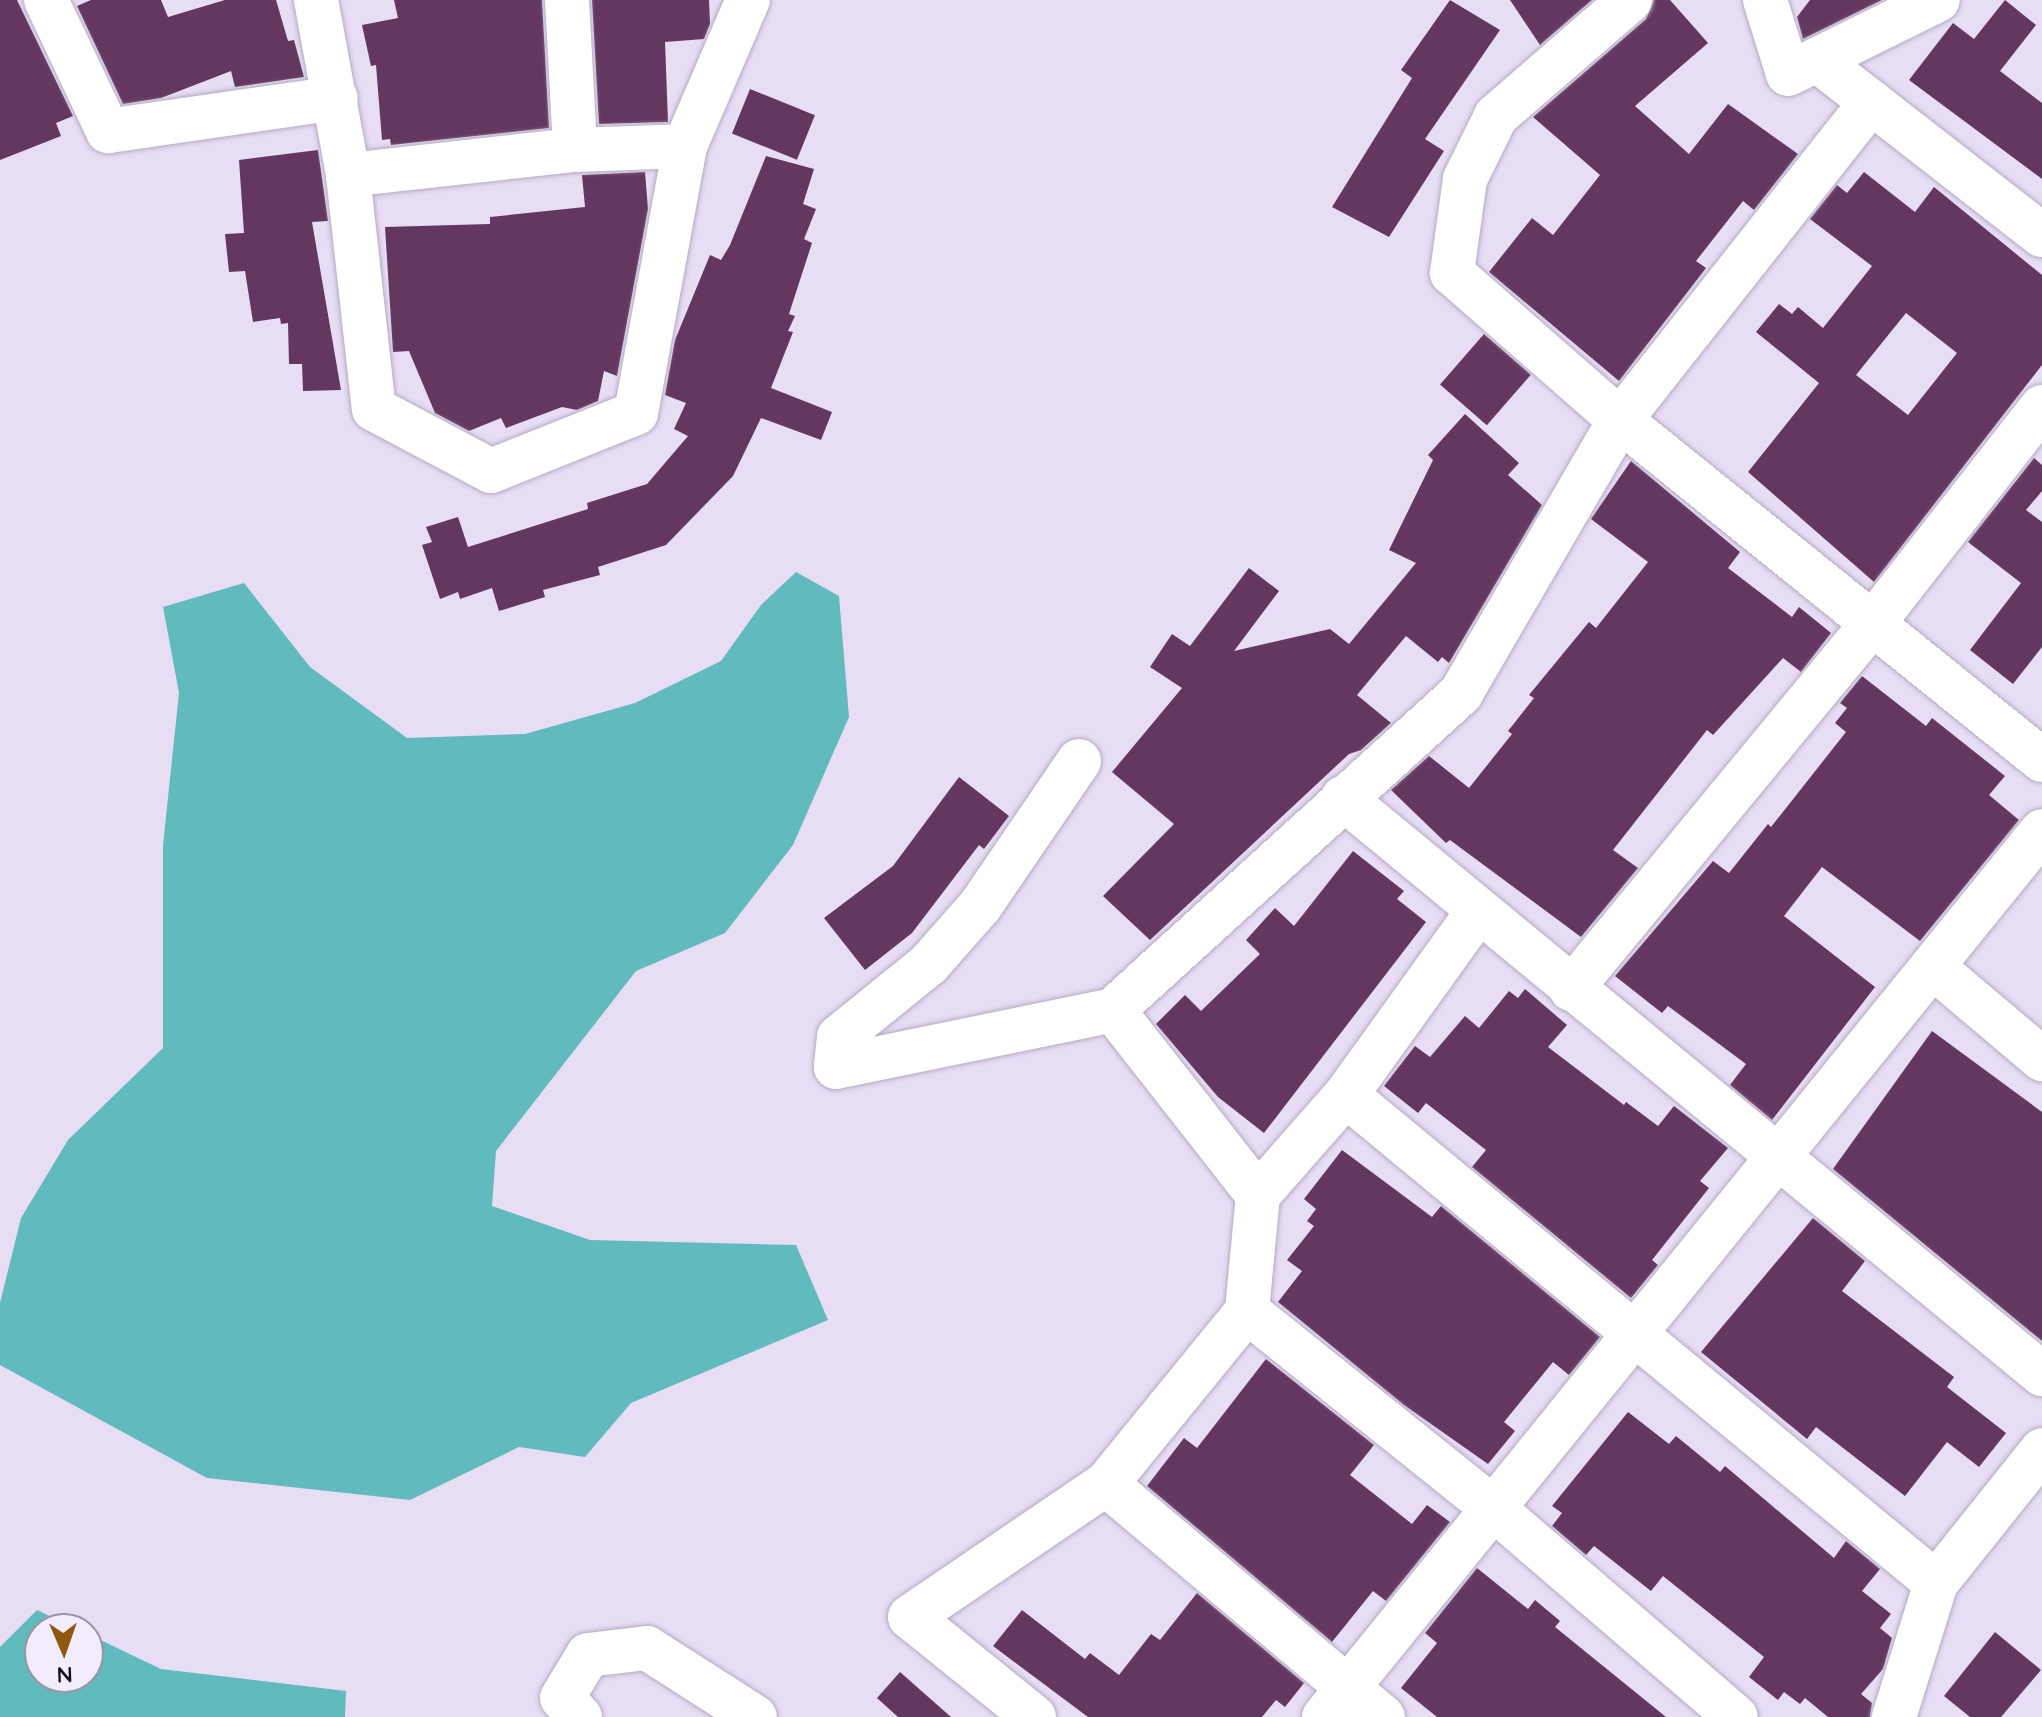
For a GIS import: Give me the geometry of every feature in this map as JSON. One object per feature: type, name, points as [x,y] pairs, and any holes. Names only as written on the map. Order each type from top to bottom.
[{"type":"street","points":[[46,0],[108,131],[336,98]]},
{"type":"street","points":[[316,0],[348,175],[374,409],[491,471],[636,413],[685,146],[748,0]]},
{"type":"street","points":[[567,0],[575,150]]},
{"type":"street","points":[[1630,0],[1496,116],[1465,179],[1452,273],[1620,420],[2042,760]]},
{"type":"street","points":[[1765,0],[1788,74],[1938,0]]},
{"type":"street","points":[[1817,60],[2042,235]]},
{"type":"street","points":[[1079,761],[980,906],[929,964],[839,1037],[836,1067],[1113,1010],[1461,693],[1620,420],[1871,102]]},
{"type":"street","points":[[348,175],[575,150],[685,146]]},
{"type":"street","points":[[1571,989],[1874,622],[2042,407]]},
{"type":"street","points":[[1343,798],[1778,1161],[2042,1374]]},
{"type":"street","points":[[1336,1702],[1778,1161],[2042,831]]},
{"type":"street","points":[[1034,1717],[910,1617],[1106,1484],[1247,1311],[1258,1195],[1346,1095],[1478,911]]},
{"type":"street","points":[[1933,967],[2042,1059]]},
{"type":"street","points":[[1113,1010],[1258,1195]]},
{"type":"street","points":[[1346,1095],[1936,1583]]},
{"type":"street","points":[[1247,1311],[1494,1509],[1736,1717]]},
{"type":"street","points":[[1894,1717],[1936,1583],[2042,1450]]},
{"type":"street","points":[[1106,1484],[1336,1702],[1383,1717]]},
{"type":"street","points":[[580,1717],[562,1698],[588,1655],[647,1648],[755,1717]]},
{"type":"shaded area","points":[[796,572],[839,596],[849,717],[793,845],[725,933],[636,971],[496,1151],[492,1206],[590,1240],[796,1245],[828,1320],[631,1403],[585,1457],[519,1447],[410,1500],[207,1478],[0,1365],[0,1303],[21,1218],[68,1140],[163,1048],[163,845],[179,693],[163,607],[244,583],[310,667],[407,738],[525,734],[635,703],[721,661],[761,605]]},
{"type":"shaded area","points":[[24,1623],[24,1693],[104,1693],[104,1642],[161,1669],[346,1691],[345,1717],[0,1717],[0,1647]]},
{"type":"building","points":[[0,0],[17,0],[73,116],[56,123],[61,136],[0,160]]},
{"type":"building","points":[[91,0],[161,0],[168,17],[225,0],[276,0],[288,41],[294,40],[304,77],[235,87],[231,71],[161,98],[123,104],[77,6]]},
{"type":"building","points":[[394,0],[542,0],[549,128],[391,145],[390,139],[382,140],[376,65],[371,66],[362,25],[398,18]]},
{"type":"building","points":[[592,0],[709,0],[710,24],[704,39],[665,42],[668,122],[599,124]]},
{"type":"building","points":[[1450,0],[1500,30],[1425,139],[1444,151],[1389,237],[1332,207],[1412,78],[1401,70]]},
{"type":"building","points":[[1510,0],[1592,0],[1540,45]]},
{"type":"building","points":[[1654,0],[1670,0],[1708,43],[1635,106],[1689,154],[1728,104],[1798,154],[1754,210],[1743,201],[1696,261],[1706,268],[1619,381],[1489,272],[1532,218],[1553,235],[1600,175],[1533,117],[1646,19]]},
{"type":"building","points":[[1810,0],[1882,0],[1803,39],[1797,17]]},
{"type":"building","points":[[2005,0],[2036,25],[2000,71],[2042,103],[2042,179],[1909,80],[1953,23],[1974,39]]},
{"type":"building","points":[[750,89],[815,115],[797,160],[732,134]]},
{"type":"building","points":[[318,150],[328,221],[312,222],[341,390],[303,391],[302,364],[289,364],[288,323],[281,324],[280,318],[253,322],[245,271],[229,272],[225,234],[244,233],[239,160]]},
{"type":"building","points":[[766,156],[814,169],[803,204],[816,209],[804,239],[812,243],[789,314],[795,316],[788,331],[793,332],[771,388],[832,412],[821,440],[761,418],[733,476],[666,545],[598,567],[600,575],[543,590],[545,597],[499,611],[492,588],[460,599],[458,592],[440,599],[422,545],[432,542],[426,527],[458,517],[468,547],[588,509],[587,503],[647,484],[688,436],[674,429],[686,403],[665,395],[675,340],[710,255],[721,260],[730,245]]},
{"type":"building","points":[[645,172],[648,209],[617,376],[604,371],[598,401],[577,410],[562,407],[506,428],[501,418],[469,431],[435,413],[409,351],[393,352],[385,227],[490,224],[490,217],[585,207],[582,175]]},
{"type":"building","points":[[1864,172],[1915,212],[1934,187],[2042,275],[2042,365],[1874,582],[1748,472],[1819,383],[1756,332],[1779,304],[1792,314],[1798,307],[1823,328],[1872,266],[1810,219],[1837,185],[1847,193]],"holes":[[[1906,313],[1957,353],[1908,415],[1856,375]]]},
{"type":"building","points":[[1484,334],[1531,375],[1487,425],[1440,385]]},
{"type":"building","points":[[1465,414],[1519,463],[1508,475],[1542,505],[1449,663],[1442,657],[1438,662],[1406,636],[1357,695],[1391,723],[1361,750],[1349,754],[1150,940],[1103,896],[1174,824],[1112,772],[1182,688],[1150,667],[1172,634],[1190,646],[1249,568],[1279,591],[1234,651],[1330,629],[1349,644],[1416,563],[1389,550],[1433,460],[1428,455]]},
{"type":"building","points":[[2034,458],[2042,465],[2042,491],[2026,510],[2042,522],[2042,647],[2013,684],[1970,650],[2021,583],[1968,542]]},
{"type":"building","points":[[1631,461],[1740,552],[1728,568],[1792,617],[1799,607],[1831,633],[1801,672],[1783,658],[1713,735],[1707,730],[1613,850],[1638,868],[1581,937],[1450,840],[1446,843],[1391,790],[1429,756],[1469,788],[1512,734],[1508,731],[1534,698],[1529,695],[1589,622],[1596,628],[1648,562],[1591,519]]},
{"type":"building","points":[[1862,676],[1926,726],[1932,718],[2005,776],[1989,795],[2019,820],[1920,941],[1822,867],[1784,916],[1875,987],[1772,1120],[1730,1085],[1746,1064],[1668,1006],[1662,1013],[1615,976],[1713,861],[1729,873],[1768,824],[1771,827],[1846,732],[1835,723],[1847,708],[1840,703]]},
{"type":"building","points":[[959,777],[1009,816],[984,849],[979,845],[912,933],[865,970],[824,918],[893,866]]},
{"type":"building","points":[[1353,851],[1404,891],[1397,899],[1426,922],[1264,1133],[1218,1097],[1156,1024],[1185,995],[1201,1011],[1260,954],[1246,940],[1275,908],[1294,926]]},
{"type":"building","points":[[1525,989],[1567,1025],[1548,1047],[1624,1105],[1626,1102],[1658,1126],[1674,1106],[1728,1148],[1700,1181],[1709,1188],[1652,1260],[1658,1265],[1631,1298],[1472,1167],[1486,1150],[1426,1103],[1418,1113],[1384,1086],[1415,1046],[1430,1057],[1465,1016],[1479,1028],[1509,991],[1518,998]]},
{"type":"building","points":[[1932,1031],[2042,1112],[2042,1341],[1833,1169]]},
{"type":"building","points":[[1342,1150],[1432,1217],[1441,1206],[1600,1337],[1569,1375],[1553,1362],[1504,1422],[1515,1431],[1488,1464],[1404,1405],[1278,1302],[1302,1271],[1287,1260],[1314,1226],[1307,1221],[1316,1209],[1304,1199]]},
{"type":"building","points":[[1813,1218],[1865,1261],[1842,1291],[1954,1377],[1947,1387],[2006,1433],[1979,1467],[1947,1442],[1905,1496],[1816,1427],[1807,1439],[1701,1352]]},
{"type":"building","points":[[1266,1359],[1374,1445],[1350,1475],[1412,1524],[1427,1505],[1450,1522],[1386,1601],[1373,1591],[1332,1642],[1147,1486],[1184,1438],[1197,1448]]},
{"type":"building","points":[[1628,1412],[1669,1444],[1676,1436],[1720,1472],[1725,1466],[1834,1558],[1846,1541],[1880,1569],[1862,1591],[1891,1614],[1880,1628],[1892,1638],[1883,1669],[1861,1694],[1872,1703],[1870,1717],[1828,1717],[1805,1698],[1800,1704],[1784,1692],[1778,1700],[1749,1677],[1764,1657],[1663,1576],[1651,1591],[1594,1546],[1586,1555],[1552,1526],[1562,1513],[1552,1506]]},
{"type":"building","points":[[1477,1568],[1528,1609],[1535,1600],[1560,1621],[1555,1627],[1666,1717],[1437,1717],[1401,1688],[1437,1643],[1425,1633]]},
{"type":"building","points":[[1197,1593],[1304,1683],[1285,1707],[1276,1700],[1262,1717],[1088,1717],[993,1646],[1022,1610],[1085,1659],[1090,1653],[1119,1675],[1151,1634],[1160,1640]]},
{"type":"building","points":[[1995,1632],[2041,1670],[2001,1717],[1970,1717],[1944,1696]]},
{"type":"building","points":[[900,1672],[951,1717],[898,1717],[877,1698]]}]
